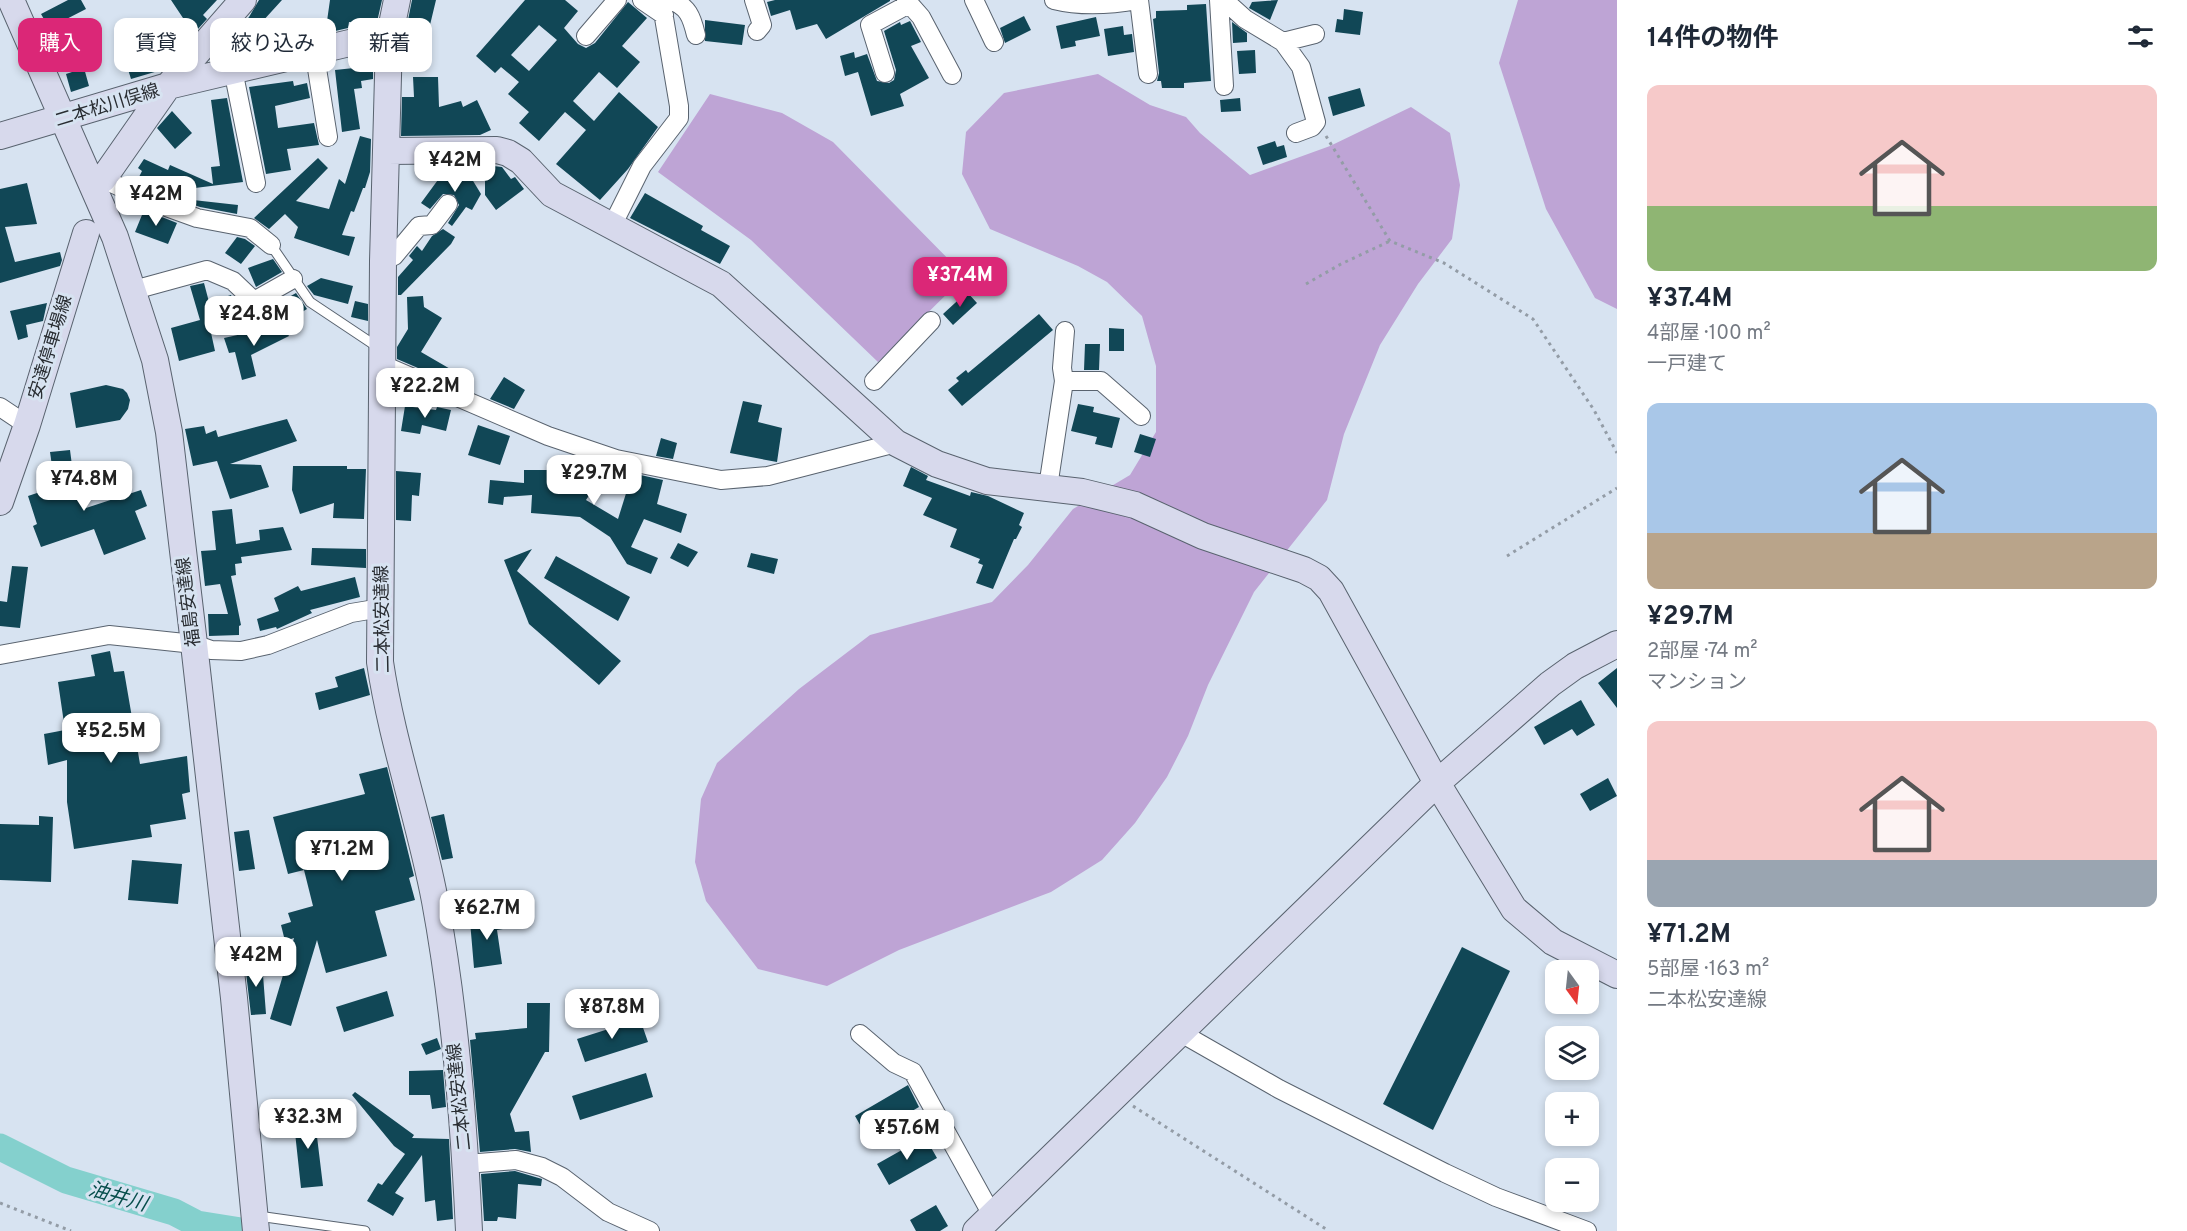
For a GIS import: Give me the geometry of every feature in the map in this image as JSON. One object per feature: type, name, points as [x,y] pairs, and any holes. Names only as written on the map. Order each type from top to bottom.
[{"type":"main road","name":"福島安達線","points":[[11,0],[64,119],[93,208],[134,290],[155,360],[169,432],[194,644],[234,998],[255,1223]]},
{"type":"main road","name":"安達停車場線","points":[[0,502],[27,425],[93,208],[168,86],[243,0]]},
{"type":"main road","name":"二本松安達線","points":[[393,18],[397,0]]},
{"type":"main road","name":"二本松川俣線","points":[[0,136],[64,119],[168,86],[225,72]]},
{"type":"main road","name":"二本松安達線","points":[[388,72],[383,261],[380,662],[385,698],[435,900],[446,973],[466,1164],[469,1231]]},
{"type":"main road","points":[[387,151],[497,150],[508,153],[521,161],[552,194],[721,284],[896,443],[963,474],[987,481],[1082,492],[1135,505],[1203,536],[1304,570],[1319,578],[1331,591],[1437,783],[1514,909],[1553,942],[1617,975]]},
{"type":"main road","points":[[984,1223],[1437,783],[1550,684],[1575,666],[1617,644]]},
{"type":"street","points":[[642,0],[665,5],[678,2],[691,15],[696,35]]},
{"type":"street","points":[[754,0],[762,25],[757,31]]},
{"type":"street","points":[[974,0],[994,42]]},
{"type":"street","points":[[1054,0],[1076,5],[1117,4],[1139,0],[1148,74]]},
{"type":"street","points":[[1221,0],[1245,19],[1283,42],[1301,67],[1316,122],[1312,127],[1296,133]]},
{"type":"street","points":[[1221,0],[1224,86]]},
{"type":"street","points":[[885,73],[870,26],[908,2],[921,17],[952,75]]},
{"type":"street","points":[[586,36],[606,3]]},
{"type":"street","points":[[612,226],[642,166],[678,118],[679,106],[665,5]]},
{"type":"street","points":[[1283,42],[1315,34]]},
{"type":"street","points":[[233,72],[256,183]]},
{"type":"street","points":[[318,72],[328,137]]},
{"type":"street","points":[[93,208],[150,201],[197,218],[250,228],[271,245]]},
{"type":"street","points":[[383,261],[394,256],[419,226],[432,225],[448,204]]},
{"type":"street","points":[[134,290],[207,270],[233,281],[254,301],[293,279]]},
{"type":"street","points":[[874,381],[931,321]]},
{"type":"street","points":[[1048,487],[1064,381],[1062,368],[1065,331]]},
{"type":"street","points":[[383,358],[548,436],[616,459],[721,480],[768,476],[896,443]]},
{"type":"street","points":[[1064,381],[1101,381],[1142,416]]},
{"type":"street","points":[[0,407],[27,425]]},
{"type":"street","points":[[0,655],[109,635],[194,644],[211,650],[241,651],[268,645],[351,613],[381,608]]},
{"type":"street","points":[[1181,1033],[1279,1089],[1445,1173],[1496,1197],[1587,1231]]},
{"type":"street","points":[[860,1034],[894,1063],[913,1072],[984,1223]]},
{"type":"street","points":[[466,1164],[516,1160],[542,1167],[562,1177],[608,1212],[650,1231]]},
{"type":"lane","points":[[271,245],[310,302],[383,358]]},
{"type":"lane","points":[[255,1223],[365,1231]]},
{"type":"path","points":[[1316,122],[1390,242],[1444,263],[1533,319],[1594,410],[1617,453]]},
{"type":"path","points":[[1306,284],[1341,264],[1390,242]]},
{"type":"path","points":[[1507,556],[1617,488]]},
{"type":"path","points":[[1116,1096],[1329,1231]]},
{"type":"path","points":[[0,1203],[71,1231]]},
{"type":"shaded area","points":[[1518,0],[1617,0],[1617,309],[1595,298],[1546,209],[1499,63]]},
{"type":"shaded area","points":[[1098,74],[1150,105],[1186,117],[1200,133],[1250,175],[1330,146],[1411,107],[1450,133],[1460,185],[1452,239],[1418,284],[1380,345],[1344,434],[1327,500],[1254,592],[1208,685],[1188,736],[1167,777],[1135,823],[1102,860],[1051,892],[899,950],[827,986],[758,969],[706,901],[695,862],[701,799],[717,763],[799,689],[870,635],[992,602],[1028,565],[1073,509],[1130,475],[1156,432],[1156,366],[1142,316],[1107,282],[1078,266],[990,229],[962,174],[966,132],[1004,93]]},
{"type":"shaded area","points":[[710,94],[782,113],[833,142],[965,276],[878,362],[751,240],[658,172]]},
{"type":"building","points":[[68,0],[81,0],[86,9],[68,18],[43,18],[41,14]]},
{"type":"building","points":[[171,0],[217,0],[203,15],[207,19],[198,29],[198,18],[183,18]]},
{"type":"building","points":[[259,0],[282,0],[266,18],[249,17]]},
{"type":"building","points":[[330,0],[382,0],[378,18],[348,18],[348,28],[336,31],[336,18],[327,18]]},
{"type":"building","points":[[412,0],[436,0],[432,18],[408,18]]},
{"type":"building","points":[[525,0],[565,0],[578,11],[564,28],[578,44],[586,48],[595,43],[628,2],[647,18],[622,46],[640,62],[617,88],[599,72],[573,101],[594,121],[619,92],[658,127],[628,169],[600,200],[556,164],[586,130],[565,112],[539,141],[519,123],[529,112],[508,94],[519,82],[501,67],[495,73],[476,56]],"holes":[[[539,25],[557,40],[529,71],[511,55]]]},
{"type":"building","points":[[775,0],[890,1],[826,39],[817,24],[796,30],[790,10],[771,16],[767,2]]},
{"type":"building","points":[[1278,0],[1270,20],[1249,8],[1252,2]]},
{"type":"building","points":[[1206,4],[1211,81],[1184,83],[1184,88],[1162,88],[1161,81],[1157,81],[1159,73],[1153,19],[1156,18],[1156,11],[1187,10],[1187,5]]},
{"type":"building","points":[[1344,9],[1363,12],[1360,35],[1335,32],[1337,19],[1343,20]]},
{"type":"building","points":[[1024,16],[1031,30],[1005,43],[1000,28]]},
{"type":"building","points":[[1096,17],[1100,36],[1075,41],[1076,46],[1061,49],[1056,26]]},
{"type":"building","points":[[705,20],[745,25],[742,45],[705,41]]},
{"type":"building","points":[[910,21],[921,42],[911,46],[929,78],[900,94],[904,106],[871,116],[858,72],[845,76],[840,56],[854,52],[855,58],[867,54],[877,81],[889,83],[894,80],[896,70],[884,31],[900,22],[901,25]]},
{"type":"building","points":[[1232,22],[1247,33],[1247,42],[1233,43]]},
{"type":"building","points":[[1123,26],[1124,35],[1132,34],[1134,52],[1108,56],[1104,29]]},
{"type":"building","points":[[1255,50],[1256,73],[1239,74],[1237,51]]},
{"type":"building","points":[[348,69],[348,72],[373,72],[373,79],[361,81],[362,88],[354,89],[360,129],[342,132],[336,70]]},
{"type":"building","points":[[85,72],[89,86],[71,92],[66,74]]},
{"type":"building","points":[[129,72],[155,72],[131,79]]},
{"type":"building","points":[[413,77],[438,77],[439,107],[461,101],[463,107],[477,100],[491,130],[480,135],[401,136],[402,97],[414,97]]},
{"type":"building","points":[[293,81],[294,86],[307,83],[310,98],[275,106],[278,128],[314,123],[319,145],[287,149],[291,170],[266,174],[249,87]]},
{"type":"building","points":[[1360,88],[1365,106],[1333,116],[1328,97]]},
{"type":"building","points":[[227,98],[243,182],[179,190],[157,181],[153,190],[144,186],[145,182],[138,179],[142,171],[138,168],[144,159],[168,170],[170,165],[213,184],[211,167],[220,166],[211,100]]},
{"type":"building","points":[[1240,98],[1241,111],[1221,112],[1220,100]]},
{"type":"building","points":[[172,111],[192,133],[175,149],[157,128]]},
{"type":"building","points":[[360,136],[371,139],[370,172],[365,188],[363,188],[354,212],[351,211],[342,235],[355,237],[349,256],[294,238],[298,227],[285,214],[269,229],[254,218],[318,158],[328,168],[296,201],[329,209],[339,179],[345,184]]},
{"type":"building","points":[[1275,141],[1277,147],[1284,145],[1287,157],[1263,165],[1257,147]]},
{"type":"building","points":[[485,165],[502,167],[511,179],[515,177],[524,189],[496,210],[485,195]]},
{"type":"building","points":[[467,171],[481,194],[472,210],[466,207],[452,226],[448,223],[459,205],[454,195],[443,194],[430,209],[421,203],[443,173],[453,181]]},
{"type":"building","points":[[27,183],[37,224],[5,227],[15,262],[60,252],[62,260],[60,266],[0,283],[0,189]]},
{"type":"building","points":[[645,193],[703,226],[701,230],[730,246],[720,264],[630,218]]},
{"type":"building","points":[[175,198],[238,205],[237,214],[200,207]]},
{"type":"building","points":[[144,210],[177,223],[168,244],[135,232]]},
{"type":"building","points":[[443,229],[455,237],[451,244],[401,295],[398,295],[398,277],[413,260],[409,256],[417,246],[422,251],[432,236]]},
{"type":"building","points":[[237,237],[255,246],[241,264],[225,253]]},
{"type":"building","points":[[273,259],[282,272],[256,287],[248,268]]},
{"type":"building","points":[[321,278],[353,286],[348,304],[314,295],[307,286]]},
{"type":"building","points":[[204,283],[209,302],[231,295],[237,310],[208,319],[215,351],[179,361],[171,328],[200,320],[190,286]]},
{"type":"building","points":[[967,292],[977,303],[953,325],[943,314]]},
{"type":"building","points":[[296,293],[307,309],[287,321],[277,304]]},
{"type":"building","points":[[423,296],[424,307],[442,318],[421,352],[452,370],[446,380],[397,359],[397,347],[408,329],[407,297]]},
{"type":"building","points":[[355,301],[368,304],[368,321],[351,317]]},
{"type":"building","points":[[47,303],[43,321],[26,325],[28,337],[18,340],[10,311]]},
{"type":"building","points":[[1039,314],[1053,330],[962,406],[948,390],[959,381],[956,378],[966,370],[968,373]]},
{"type":"building","points":[[280,321],[289,336],[251,355],[256,376],[242,380],[235,352],[229,353],[224,338],[251,332],[252,336]]},
{"type":"building","points":[[1109,328],[1124,329],[1124,351],[1109,351]]},
{"type":"building","points":[[1085,344],[1100,344],[1099,370],[1084,370]]},
{"type":"building","points":[[504,377],[525,390],[514,409],[490,399]]},
{"type":"building","points":[[106,385],[123,389],[127,393],[130,400],[128,409],[120,420],[76,428],[70,393]]},
{"type":"building","points":[[743,401],[762,405],[758,422],[782,428],[777,462],[730,453]]},
{"type":"building","points":[[1078,404],[1094,407],[1093,412],[1120,418],[1112,448],[1095,444],[1097,437],[1071,431]]},
{"type":"building","points":[[405,406],[451,410],[446,431],[422,425],[420,434],[401,431]]},
{"type":"building","points":[[287,419],[297,441],[230,464],[261,465],[269,487],[230,499],[217,461],[193,466],[185,429],[204,426],[206,434],[216,430],[218,437]]},
{"type":"building","points":[[478,425],[510,436],[500,465],[468,455]]},
{"type":"building","points":[[1140,434],[1156,439],[1150,457],[1134,452]]},
{"type":"building","points":[[661,438],[677,443],[673,459],[656,456]]},
{"type":"building","points":[[70,450],[74,481],[76,480],[86,508],[141,490],[147,506],[135,511],[146,539],[104,555],[94,529],[41,547],[33,526],[37,524],[28,496],[55,487],[50,452]]},
{"type":"building","points":[[575,459],[577,466],[599,480],[586,500],[618,519],[628,487],[635,489],[636,474],[663,480],[657,504],[687,514],[681,533],[644,519],[631,547],[658,558],[651,574],[627,564],[610,537],[580,517],[531,513],[532,495],[504,497],[503,505],[488,503],[490,480],[524,483],[524,470],[560,470],[561,460]]},
{"type":"building","points":[[293,466],[347,466],[347,469],[366,469],[364,519],[333,518],[334,503],[300,514],[292,490]]},
{"type":"building","points":[[911,467],[928,476],[926,480],[970,496],[971,492],[988,496],[1024,513],[1019,525],[1022,527],[1014,539],[993,589],[976,583],[983,565],[978,563],[980,559],[950,547],[957,529],[923,515],[932,498],[903,486]]},
{"type":"building","points":[[396,471],[421,473],[419,496],[412,495],[411,521],[396,520]]},
{"type":"building","points":[[232,509],[236,544],[260,540],[259,530],[283,527],[292,550],[241,557],[242,563],[235,564],[236,575],[231,576],[241,625],[239,635],[209,636],[208,614],[228,614],[220,584],[205,586],[201,551],[216,550],[212,511]]},
{"type":"building","points":[[678,543],[698,552],[688,567],[670,558]]},
{"type":"building","points":[[312,548],[366,549],[366,568],[311,565]]},
{"type":"building","points":[[532,549],[517,571],[621,661],[599,685],[529,624],[504,560]]},
{"type":"building","points":[[751,553],[778,559],[774,574],[747,567]]},
{"type":"building","points":[[556,556],[630,597],[618,621],[544,578]]},
{"type":"building","points":[[12,566],[28,567],[20,628],[0,626],[0,601],[7,602]]},
{"type":"building","points":[[355,577],[360,597],[310,610],[312,613],[277,629],[276,627],[260,631],[257,619],[279,611],[274,598],[298,586],[301,591]]},
{"type":"building","points":[[110,651],[114,672],[124,671],[140,764],[187,756],[190,792],[182,794],[186,819],[150,825],[152,837],[74,849],[67,802],[67,760],[48,765],[44,734],[65,730],[58,682],[95,676],[91,655]]},
{"type":"building","points":[[364,668],[370,695],[319,710],[315,693],[338,687],[335,677]]},
{"type":"building","points":[[1617,668],[1617,708],[1598,683]]},
{"type":"building","points":[[1581,700],[1595,725],[1577,736],[1572,729],[1544,745],[1534,727]]},
{"type":"building","points":[[387,767],[414,876],[409,878],[415,900],[375,911],[387,956],[326,973],[317,940],[291,1026],[270,1019],[294,938],[285,941],[281,925],[291,922],[288,913],[313,906],[304,870],[288,874],[273,817],[365,794],[359,774]]},
{"type":"building","points":[[1608,778],[1617,796],[1590,811],[1580,794]]},
{"type":"building","points":[[444,814],[453,858],[442,860],[431,817]]},
{"type":"building","points":[[39,816],[53,817],[51,882],[0,880],[0,824],[39,825]]},
{"type":"building","points":[[249,830],[255,869],[239,871],[234,832]]},
{"type":"building","points":[[132,860],[182,864],[178,904],[128,900]]},
{"type":"building","points":[[507,916],[509,928],[497,930],[502,964],[474,968],[470,921]]},
{"type":"building","points":[[1462,947],[1510,971],[1433,1130],[1383,1104]]},
{"type":"building","points":[[262,962],[266,1014],[251,1015],[245,964]]},
{"type":"building","points":[[387,991],[394,1016],[344,1032],[336,1007]]},
{"type":"building","points":[[527,1003],[550,1003],[549,1052],[545,1052],[510,1114],[515,1132],[529,1131],[531,1152],[515,1149],[480,1152],[470,1040],[476,1039],[475,1033],[527,1028]]},
{"type":"building","points":[[640,1019],[648,1042],[585,1062],[577,1039]]},
{"type":"building","points":[[437,1038],[441,1049],[426,1055],[421,1044]]},
{"type":"building","points":[[443,1070],[446,1107],[432,1109],[430,1095],[409,1095],[409,1071]]},
{"type":"building","points":[[646,1073],[653,1097],[580,1120],[572,1096]]},
{"type":"building","points":[[908,1085],[919,1107],[867,1137],[855,1116]]},
{"type":"building","points":[[355,1092],[414,1135],[412,1138],[449,1139],[453,1219],[437,1221],[435,1200],[425,1202],[422,1155],[395,1193],[404,1198],[393,1216],[367,1201],[378,1183],[382,1185],[405,1154],[394,1146],[352,1095]]},
{"type":"building","points":[[314,1112],[323,1186],[301,1188],[293,1114]]},
{"type":"building","points":[[925,1137],[937,1158],[889,1185],[877,1164]]},
{"type":"building","points":[[515,1171],[542,1179],[541,1186],[518,1184],[516,1219],[498,1217],[497,1221],[484,1221],[481,1174]]},
{"type":"building","points":[[936,1205],[948,1226],[940,1231],[916,1231],[910,1220]]},
{"type":"waterway","name":"油井川","points":[[0,1147],[66,1180],[174,1212],[197,1224],[241,1231]]}]
